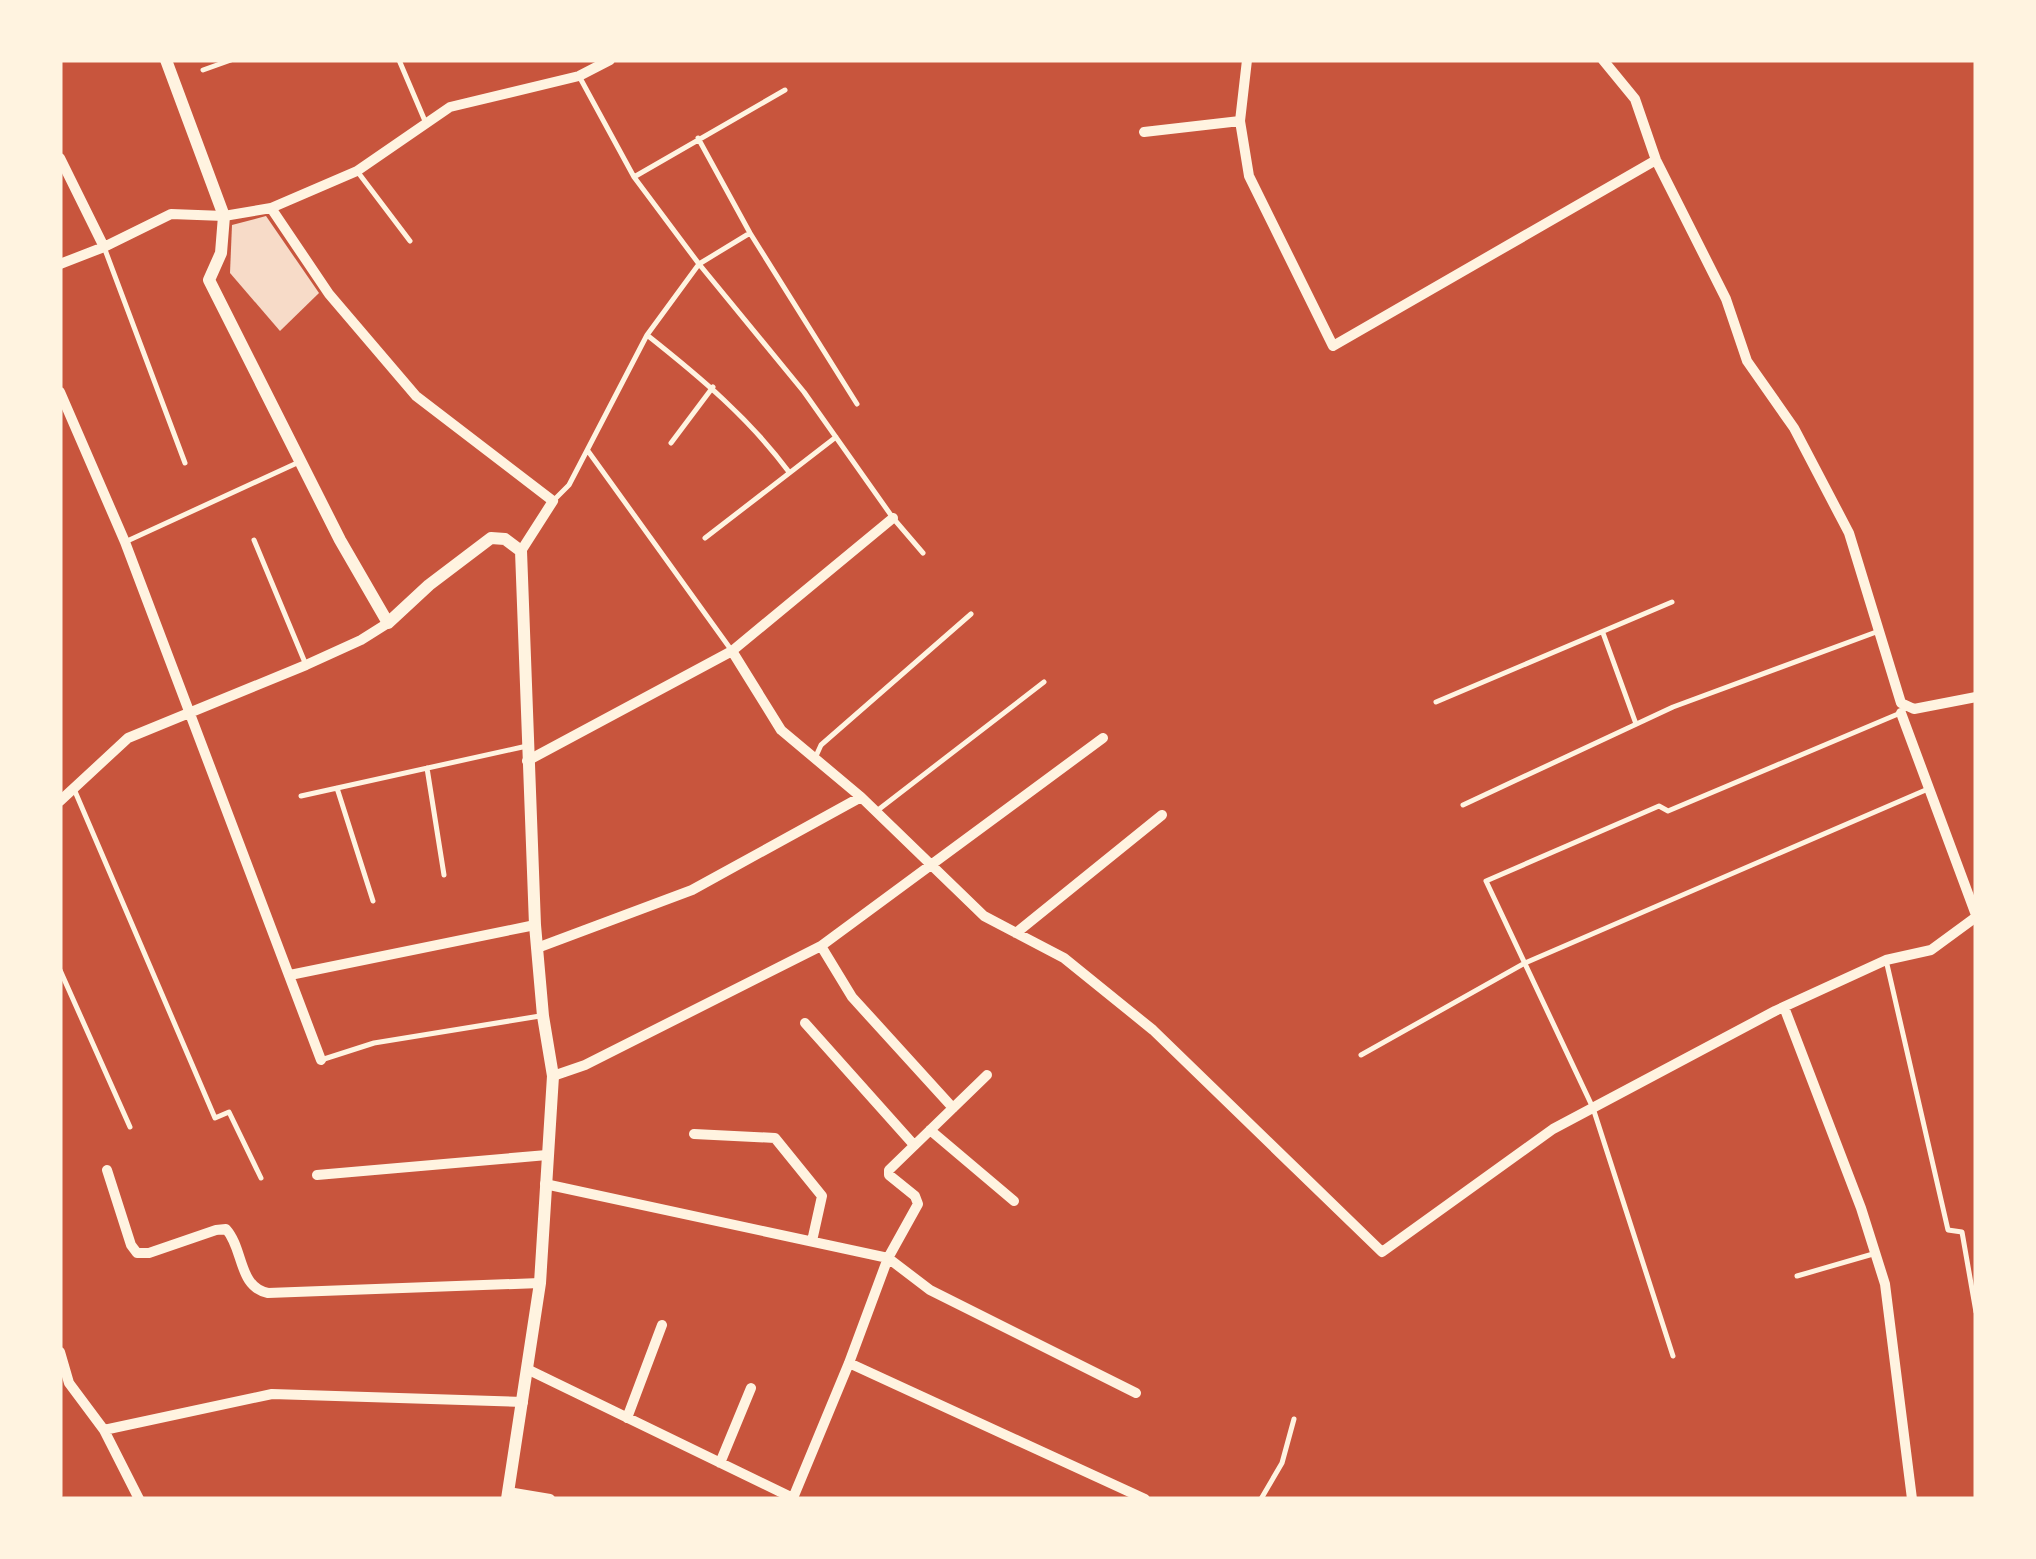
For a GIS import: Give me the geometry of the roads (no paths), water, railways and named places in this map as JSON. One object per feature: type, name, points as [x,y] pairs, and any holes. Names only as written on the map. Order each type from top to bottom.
[{"type":"street","points":[[166,60],[224,216],[220,253],[209,280],[300,461],[388,623]]},
{"type":"street","points":[[60,264],[171,214],[224,216],[270,208],[357,171],[450,107],[579,76],[610,60]]},
{"type":"street","points":[[1248,60],[1240,121],[1248,176],[1333,346],[1656,160]]},
{"type":"street","points":[[1603,60],[1635,99],[1656,160],[1726,299],[1747,361],[1794,428],[1848,533],[1902,703],[1906,708],[1976,697]]},
{"type":"street","points":[[1144,132],[1240,121]]},
{"type":"street","points":[[60,158],[104,247]]},
{"type":"street","points":[[270,208],[329,294],[416,396],[552,501],[521,551],[535,925],[553,1076],[540,1284],[507,1495],[550,1499]]},
{"type":"street","points":[[60,392],[126,542],[321,1060]]},
{"type":"street","points":[[527,761],[732,651],[893,518]]},
{"type":"street","points":[[60,802],[128,738],[361,640],[388,623],[428,585],[492,538],[505,540],[521,551]]},
{"type":"street","points":[[732,651],[781,730],[861,797],[984,916],[1064,958],[1153,1030],[1382,1252],[1553,1129],[1784,1006],[1886,960],[1931,950],[1976,916],[1901,713]]},
{"type":"street","points":[[553,1076],[585,1064],[821,946],[1102,738]]},
{"type":"street","points":[[537,948],[692,890],[861,797]]},
{"type":"street","points":[[1016,933],[1162,815]]},
{"type":"street","points":[[290,975],[535,925]]},
{"type":"street","points":[[821,946],[852,997],[953,1108]]},
{"type":"street","points":[[1784,1006],[1885,1284],[1912,1499]]},
{"type":"street","points":[[805,1024],[914,1145]]},
{"type":"street","points":[[529,1370],[794,1499],[888,1258],[918,1204],[915,1196],[889,1175],[889,1170],[987,1074]]},
{"type":"street","points":[[930,1130],[1014,1201]]},
{"type":"street","points":[[694,1134],[775,1138],[822,1196],[812,1241]]},
{"type":"street","points":[[316,1175],[547,1156]]},
{"type":"street","points":[[107,1170],[131,1245],[138,1252],[226,1229],[233,1236],[250,1283],[257,1291],[540,1284]]},
{"type":"street","points":[[545,1184],[888,1258],[930,1290],[1136,1394]]},
{"type":"street","points":[[628,1418],[662,1326]]},
{"type":"street","points":[[60,1352],[65,1385],[104,1430],[139,1499]]},
{"type":"street","points":[[850,1362],[1145,1499]]},
{"type":"street","points":[[720,1463],[751,1388]]},
{"type":"street","points":[[104,1430],[272,1394],[523,1402]]},
{"type":"lane","points":[[203,70],[230,60]]},
{"type":"lane","points":[[398,60],[426,124]]},
{"type":"lane","points":[[579,76],[634,176],[699,264],[804,392],[922,553]]},
{"type":"lane","points":[[634,176],[785,90]]},
{"type":"lane","points":[[698,138],[750,232],[857,404]]},
{"type":"lane","points":[[357,171],[410,242]]},
{"type":"lane","points":[[552,501],[570,485],[647,335],[699,264],[750,232]]},
{"type":"lane","points":[[104,247],[185,463]]},
{"type":"lane","points":[[647,335],[713,387],[761,434],[790,472]]},
{"type":"lane","points":[[671,443],[713,387]]},
{"type":"lane","points":[[705,538],[836,437]]},
{"type":"lane","points":[[588,451],[732,651]]},
{"type":"lane","points":[[126,542],[300,461]]},
{"type":"lane","points":[[254,540],[306,665]]},
{"type":"lane","points":[[1436,702],[1672,602]]},
{"type":"lane","points":[[814,758],[821,745],[971,614]]},
{"type":"lane","points":[[1463,806],[1673,706],[1879,631]]},
{"type":"lane","points":[[1603,633],[1636,724]]},
{"type":"lane","points":[[876,812],[1044,682]]},
{"type":"lane","points":[[1672,1356],[1592,1108],[1486,881],[1659,806],[1668,811],[1901,713]]},
{"type":"lane","points":[[300,796],[527,746]]},
{"type":"lane","points":[[427,768],[444,875]]},
{"type":"lane","points":[[74,788],[215,1118],[229,1112],[261,1178]]},
{"type":"lane","points":[[337,788],[373,902]]},
{"type":"lane","points":[[1360,1056],[1525,963],[1928,789]]},
{"type":"lane","points":[[1886,960],[1948,1230],[1962,1232],[1976,1312]]},
{"type":"lane","points":[[60,970],[130,1127]]},
{"type":"lane","points":[[321,1060],[374,1043],[543,1016]]},
{"type":"lane","points":[[1797,1276],[1876,1253]]},
{"type":"lane","points":[[1262,1499],[1282,1463],[1294,1419]]}]
